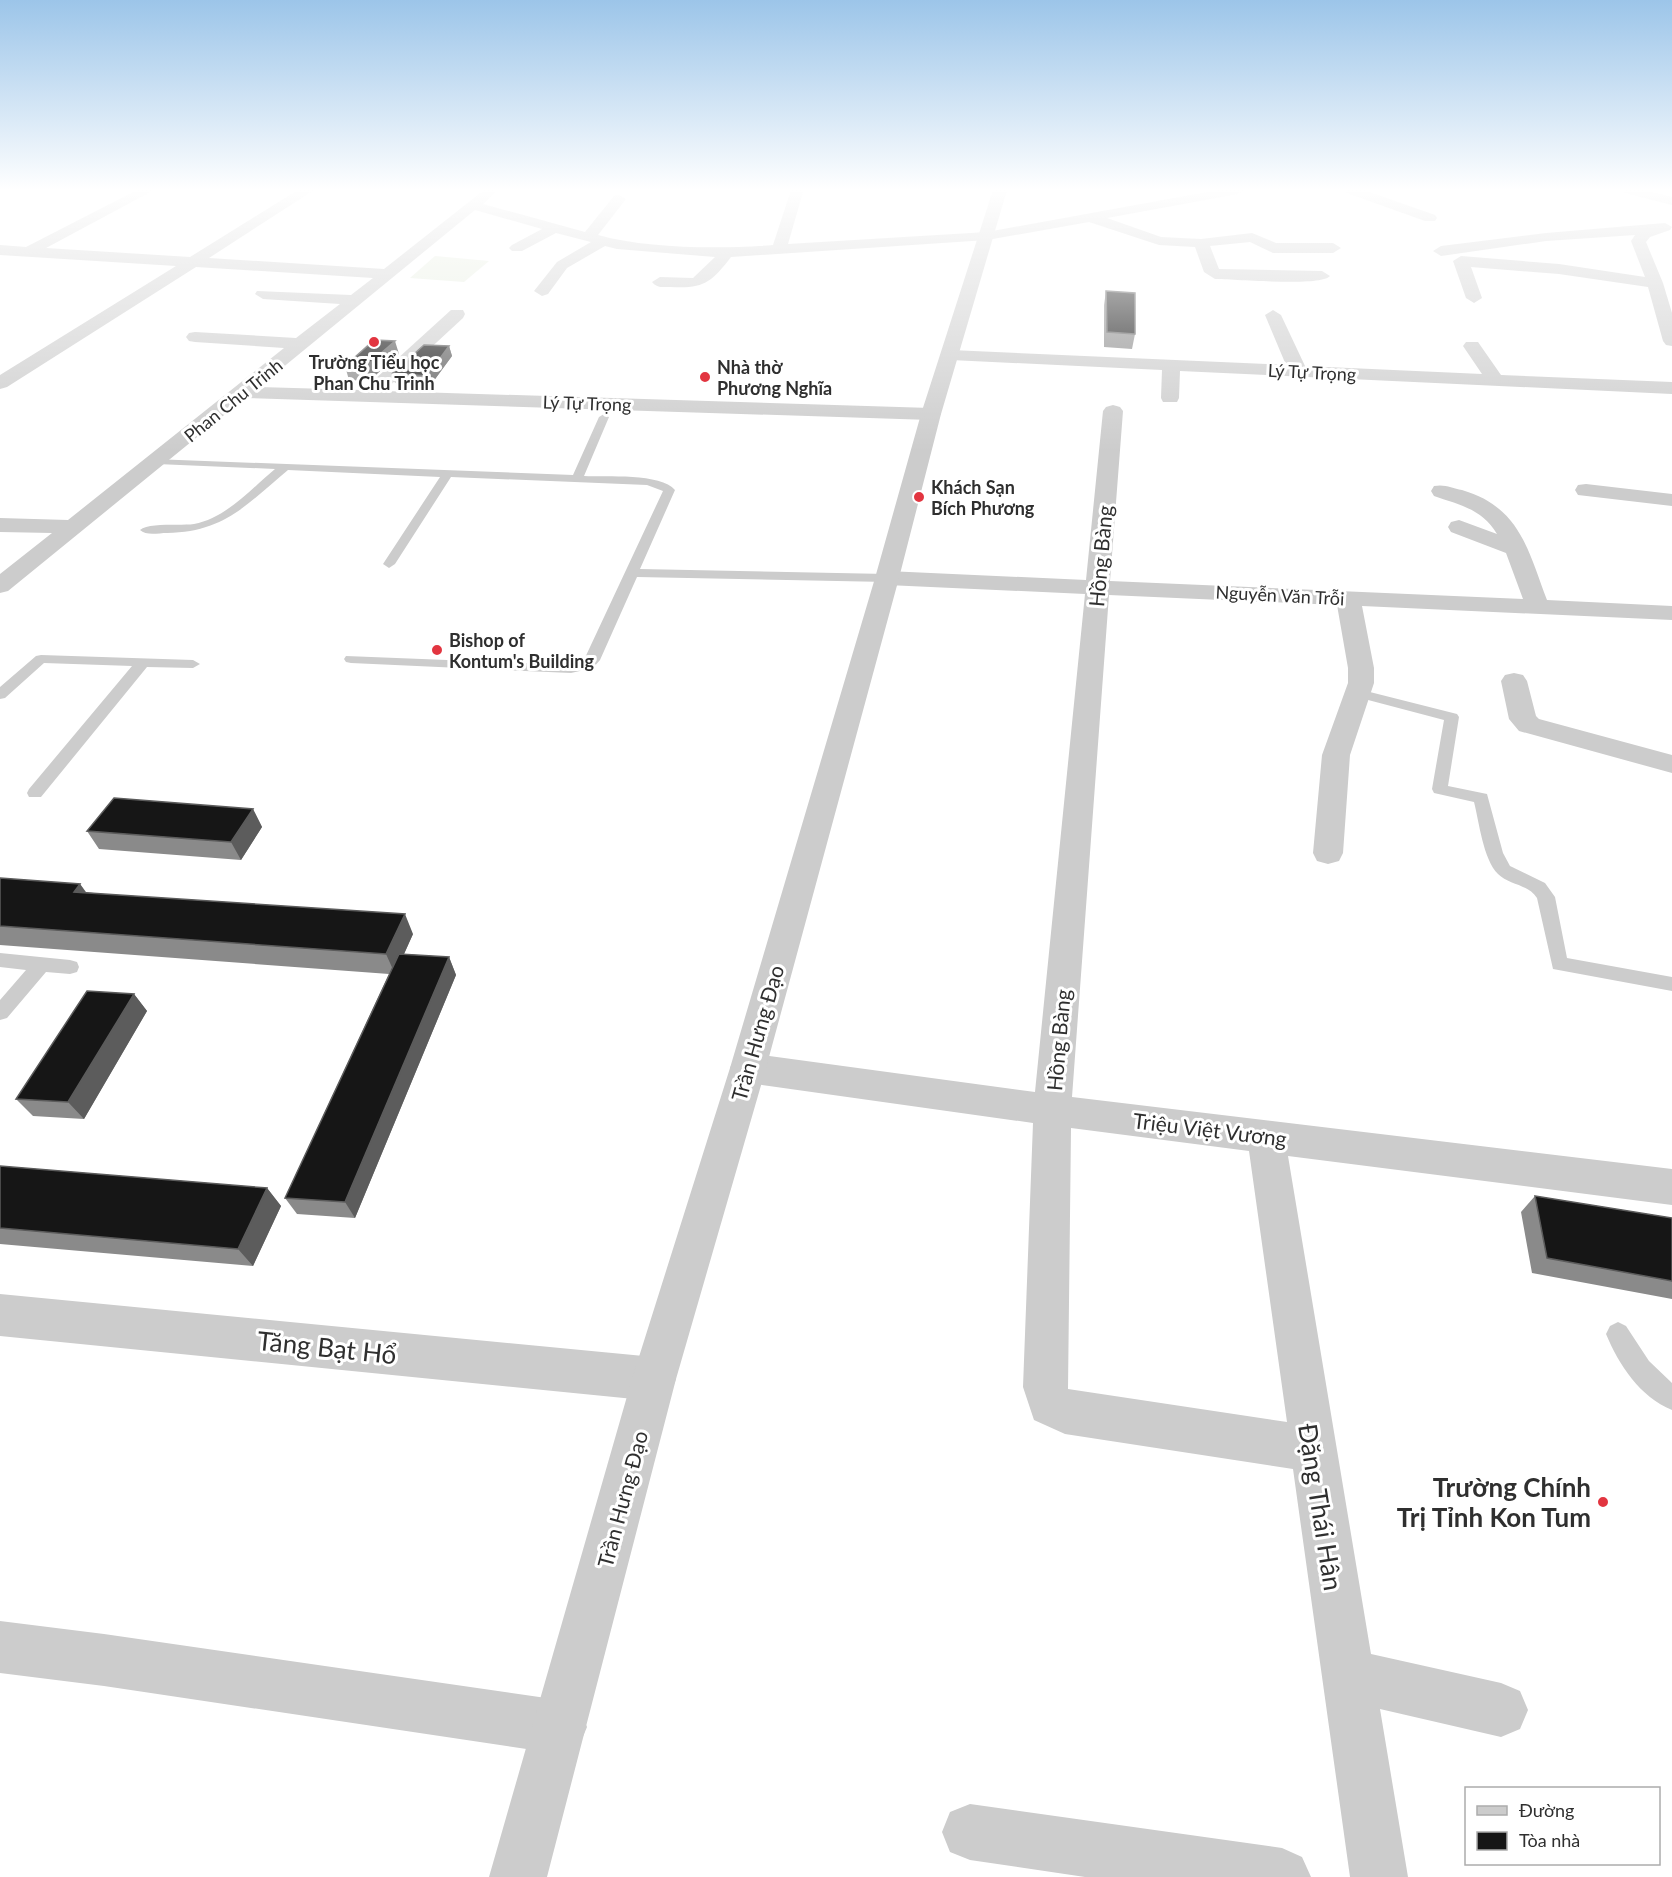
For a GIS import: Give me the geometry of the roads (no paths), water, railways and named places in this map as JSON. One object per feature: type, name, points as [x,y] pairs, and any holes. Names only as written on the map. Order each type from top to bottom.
[{"type":"street","points":[[0,383],[166,278]]},
{"type":"street","name":"Phan Chu Trinh","points":[[0,586],[383,278]]},
{"type":"street","points":[[542,291],[552,278]]},
{"type":"street","points":[[660,282],[691,283],[703,281],[706,278]]},
{"type":"street","name":"Trần Hưng Đạo","points":[[518,1877],[654,1379],[748,1068],[887,578],[931,414],[974,278]]},
{"type":"street","points":[[1467,278],[1474,298]]},
{"type":"street","points":[[1617,278],[1654,283]]},
{"type":"street","points":[[1654,278],[1672,341]]},
{"type":"street","points":[[263,294],[356,300]]},
{"type":"street","points":[[368,396],[457,314]]},
{"type":"street","points":[[1273,315],[1298,371]]},
{"type":"street","points":[[195,337],[301,344]]},
{"type":"street","points":[[1472,346],[1495,380]]},
{"type":"street","name":"Lý Tự Trọng","points":[[951,355],[1672,388]]},
{"type":"street","points":[[1170,398],[1171,365]]},
{"type":"street","name":"Lý Tự Trọng","points":[[243,392],[931,414]]},
{"type":"street","name":"Hồng Bàng","points":[[1113,411],[1052,1110],[1046,1387],[1050,1404],[1065,1411],[1312,1449]]},
{"type":"street","points":[[1586,490],[1672,500]]},
{"type":"street","points":[[1442,491],[1480,504],[1497,516],[1508,532],[1538,607]]},
{"type":"street","points":[[0,525],[74,527]]},
{"type":"street","points":[[1459,527],[1514,548]]},
{"type":"street","name":"Nguyễn Văn Trỗi","points":[[887,578],[1672,613]]},
{"type":"street","points":[[1328,853],[1336,755],[1361,683],[1361,668],[1348,598]]},
{"type":"street","points":[[1514,681],[1523,719],[1529,725],[1672,765]]},
{"type":"street","name":"Triệu Việt Vương","points":[[748,1068],[1052,1110],[1672,1187]]},
{"type":"street","name":"Đặng Thái Hân","points":[[1266,1136],[1379,1877]]},
{"type":"street","name":"Tăng Bạt Hổ","points":[[0,1315],[654,1379]]},
{"type":"street","points":[[0,1647],[560,1726]]},
{"type":"street","points":[[1347,1675],[1502,1710]]},
{"type":"street","points":[[970,1832],[1150,1867],[1282,1877]]},
{"type":"lane","points":[[577,479],[604,417]]},
{"type":"lane","points":[[157,461],[647,482],[665,486],[669,490],[593,660],[588,665],[580,668],[351,660]]},
{"type":"lane","points":[[146,530],[198,527],[210,523],[285,466]]},
{"type":"lane","points":[[389,564],[447,474]]},
{"type":"lane","points":[[632,573],[887,578]]},
{"type":"lane","points":[[0,695],[41,659],[51,657],[193,664]]},
{"type":"lane","points":[[35,793],[143,662]]},
{"type":"lane","points":[[1358,693],[1452,717],[1440,789],[1481,798],[1495,853],[1504,870],[1539,887],[1546,897],[1559,964],[1672,984]]},
{"type":"lane","points":[[0,960],[70,967]]},
{"type":"lane","points":[[0,1013],[42,963]]},
{"type":"lane","points":[[1618,1334],[1635,1365],[1657,1389],[1672,1398]]},
{"type":"place","name":"Trường Tiểu học Phan Chu Trinh","points":[[374,342]]},
{"type":"place","name":"Nhà thờ Phương Nghĩa","points":[[705,377]]},
{"type":"place","name":"Khách Sạn Bích Phương","points":[[919,497]]},
{"type":"place","name":"Bishop of Kontum's Building","points":[[437,650]]},
{"type":"place","name":"Trường Chính Trị Tỉnh Kon Tum","points":[[1603,1502]]}]
